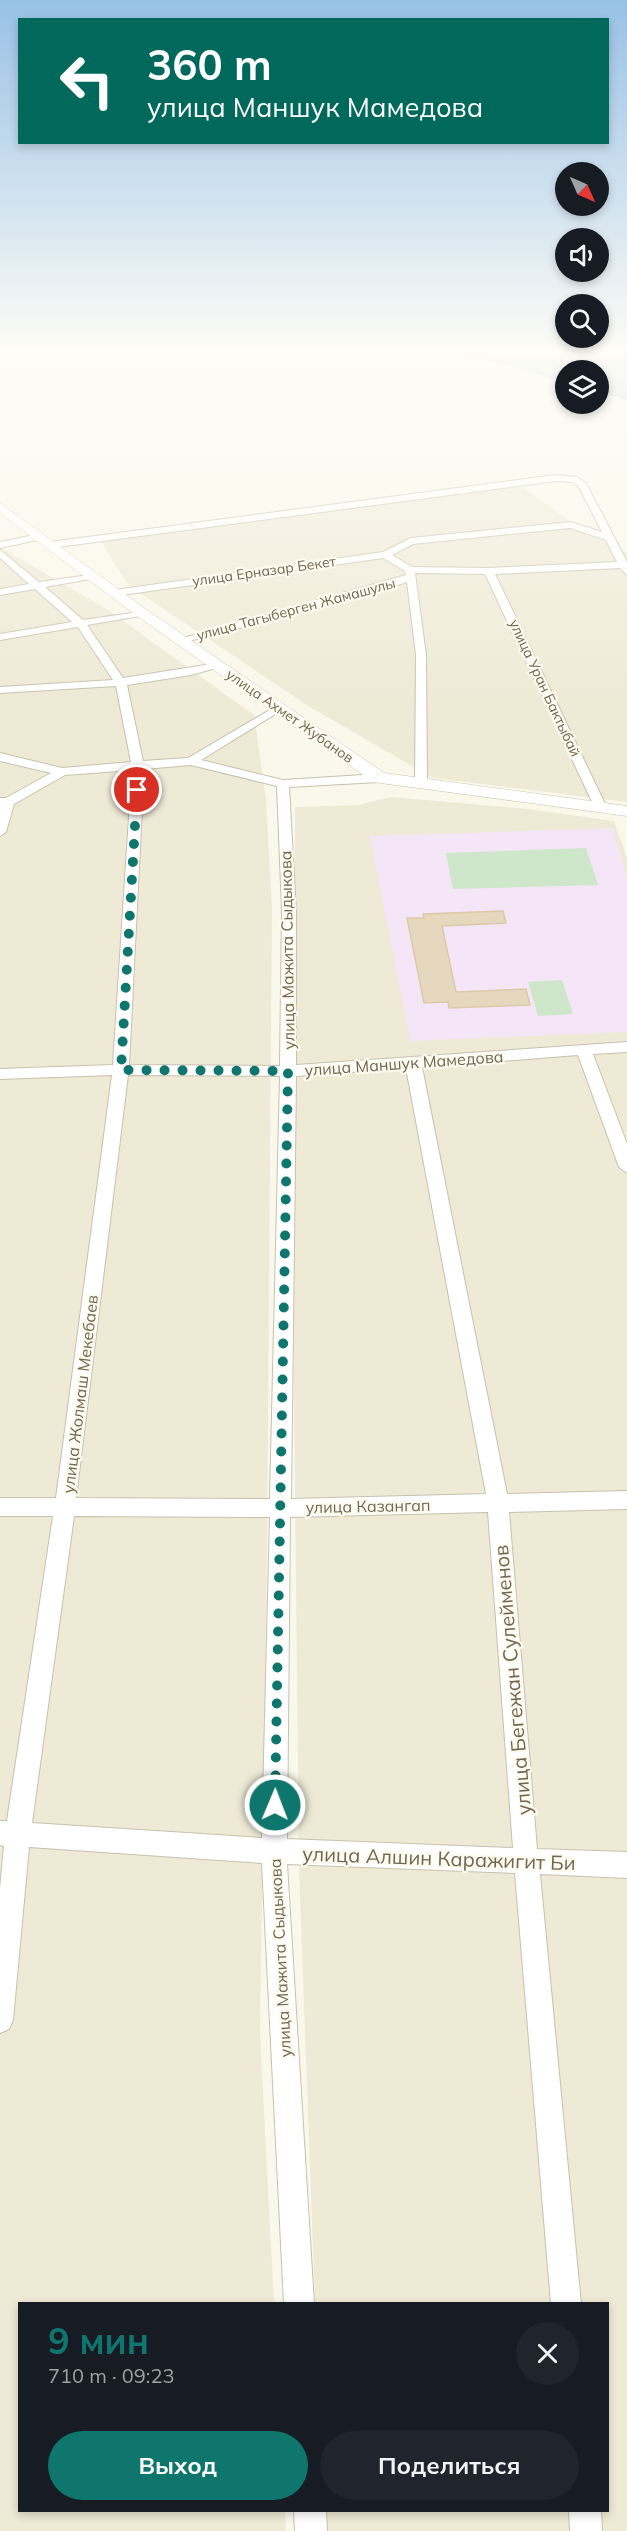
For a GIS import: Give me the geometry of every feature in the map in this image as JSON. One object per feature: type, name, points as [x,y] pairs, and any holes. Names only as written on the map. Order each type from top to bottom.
[{"type":"main road","name":"улица Ахмет Жубанов","points":[[0,507],[142,613],[379,778],[627,811]]},
{"type":"street","points":[[0,545],[556,478],[574,479],[583,485],[626,568],[411,573],[386,555],[411,541],[571,525],[610,538]]},
{"type":"street","points":[[0,553],[81,624],[122,683]]},
{"type":"street","name":"улица Ерназар Бекет","points":[[115,593],[358,557],[386,555]]},
{"type":"street","name":"улица Уран Бактыбай","points":[[489,571],[600,806]]},
{"type":"street","points":[[411,573],[421,655],[421,783]]},
{"type":"street","name":"улица Тагыберген Жамашулы","points":[[181,640],[355,595],[411,573]]},
{"type":"street","points":[[0,592],[92,576]]},
{"type":"street","points":[[0,637],[142,613]]},
{"type":"street","points":[[0,690],[122,683],[162,678],[218,666]]},
{"type":"street","name":"улица Жолмаш Мекебаев","points":[[0,2020],[9,1833],[65,1507],[121,1070],[138,766],[122,683]]},
{"type":"street","points":[[191,761],[278,708]]},
{"type":"street","points":[[0,757],[62,772],[191,761],[283,784],[379,778]]},
{"type":"street","points":[[0,832],[4,802],[62,772]]},
{"type":"street","name":"улица Мажита Сыдыкова","points":[[283,784],[288,911],[288,1071],[274,1851],[299,2302]]},
{"type":"street","name":"улица Маншук Мамедова","points":[[0,1074],[121,1070],[288,1071],[627,1047]]},
{"type":"street","points":[[584,1050],[627,1167]]},
{"type":"street","name":"улица Бегежан Сулейменов","points":[[412,1062],[498,1503],[526,1861],[566,2302]]},
{"type":"street","name":"улица Казангап","points":[[0,1507],[281,1508],[627,1500]]},
{"type":"street","name":"улица Алшин Каражигит Би","points":[[9,1833],[274,1851],[627,1865]]},
{"type":"street","points":[[310,2512],[311,2531]]},
{"type":"street","points":[[585,2512],[586,2531]]},
{"type":"shaded area","points":[[521,486],[589,535],[627,552],[627,802],[433,778],[310,707],[128,585],[101,541]]},
{"type":"shaded area","points":[[0,547],[108,610],[254,715],[266,799],[272,907],[267,1549],[260,2033],[274,2302],[18,2302],[18,2512],[285,2512],[286,2531],[0,2531]]},
{"type":"shaded area","points":[[391,797],[527,809],[614,821],[627,858],[627,2531],[323,2531],[322,2512],[609,2512],[609,2302],[315,2302],[299,1868],[294,1393],[295,807],[358,805]]},
{"type":"shaded area","points":[[613,828],[627,878],[627,1032],[410,1041],[370,836]]},
{"type":"green space","points":[[586,848],[598,885],[453,889],[446,853]]},
{"type":"green space","points":[[562,980],[573,1014],[538,1016],[528,982]]},
{"type":"building","points":[[503,911],[506,923],[442,926],[456,992],[526,989],[530,1005],[449,1008],[448,1002],[424,1003],[407,918],[424,918],[423,914]]},
{"type":"route","points":[[137,790],[121,1070],[288,1071],[275,1805]]}]
